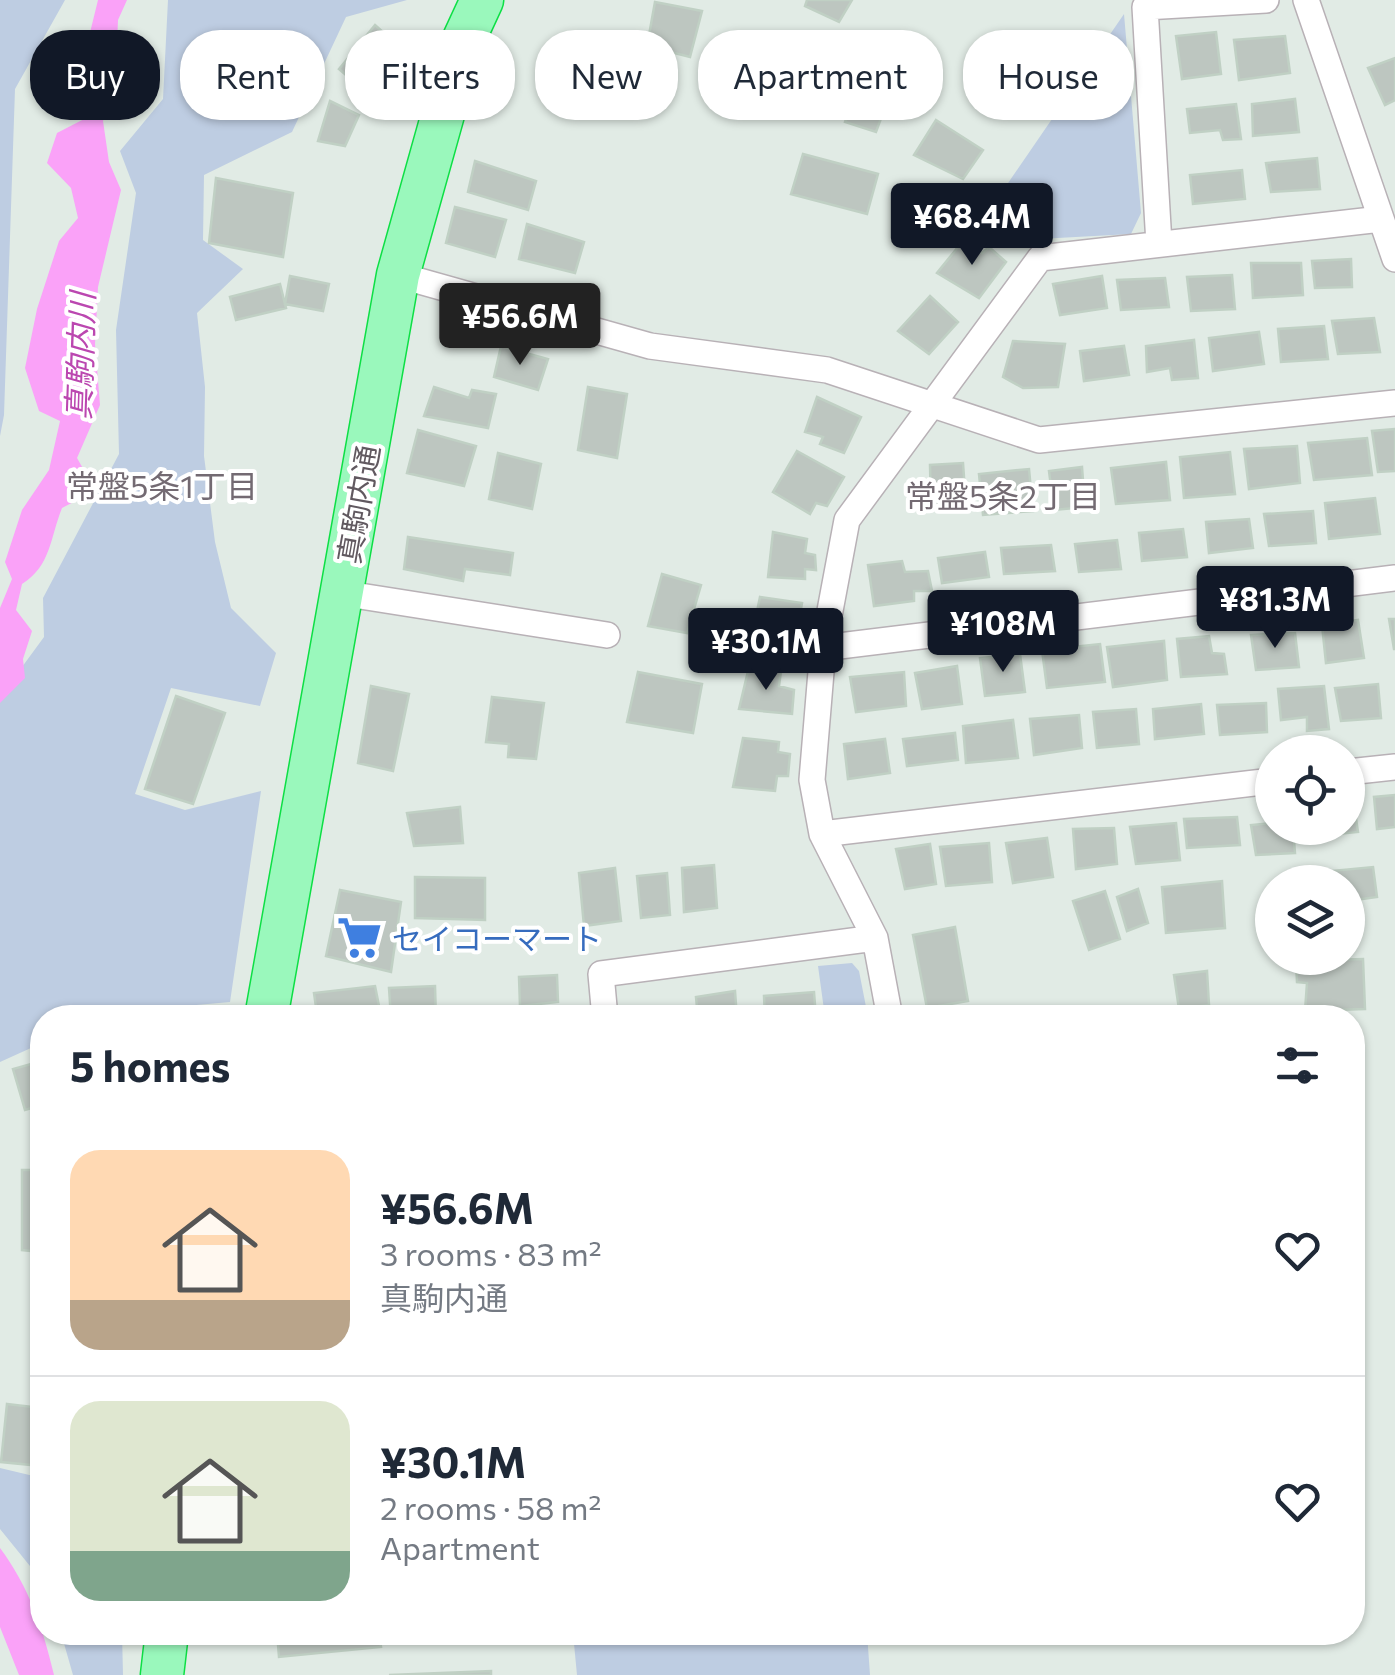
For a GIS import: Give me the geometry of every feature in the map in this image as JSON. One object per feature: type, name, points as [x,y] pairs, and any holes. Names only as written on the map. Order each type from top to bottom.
[{"type":"highway","name":"真駒内通","points":[[268,1005],[398,274],[464,39],[482,0]]},
{"type":"highway","points":[[162,1675],[165,1645]]},
{"type":"street","points":[[1159,244],[1145,7],[1266,0]]},
{"type":"street","points":[[1306,0],[1395,259]]},
{"type":"street","points":[[888,1005],[875,938],[822,834],[812,780],[823,648],[847,520],[1040,258],[1381,219]]},
{"type":"street","points":[[398,274],[650,346],[827,370],[1039,440],[1395,403]]},
{"type":"street","points":[[823,648],[1395,578]]},
{"type":"street","points":[[341,593],[607,635]]},
{"type":"street","points":[[1365,770],[1395,766]]},
{"type":"street","points":[[822,834],[1255,783]]},
{"type":"street","points":[[604,1005],[602,974],[875,938]]},
{"type":"shaded area","points":[[0,0],[65,0],[48,30],[30,30],[30,62],[15,89],[4,415],[0,436]]},
{"type":"shaded area","points":[[168,0],[407,0],[346,17],[325,62],[325,30],[180,30],[180,120],[298,120],[292,132],[204,175],[203,240],[243,269],[197,313],[205,387],[204,456],[215,542],[231,608],[276,653],[260,706],[171,688],[135,794],[185,810],[261,791],[230,1002],[30,1005],[30,1048],[0,1062],[0,697],[44,637],[43,598],[119,454],[116,330],[136,193],[120,151],[146,120],[160,120]]},
{"type":"shaded area","points":[[1124,14],[1125,30],[1113,30]]},
{"type":"shaded area","points":[[1051,120],[1133,120],[1141,213],[1131,234],[1039,239],[993,205]]},
{"type":"shaded area","points":[[852,963],[859,971],[866,1005],[823,1005],[818,966]]},
{"type":"shaded area","points":[[0,1468],[30,1475],[30,1566],[0,1529]]},
{"type":"shaded area","points":[[64,1645],[122,1645],[123,1675],[73,1675]]},
{"type":"shaded area","points":[[574,1645],[868,1645],[870,1675],[577,1675]]},
{"type":"water","points":[[98,0],[127,0],[118,30],[91,30]]},
{"type":"water","name":"真駒内川","points":[[82,120],[103,120],[109,162],[121,190],[98,287],[95,344],[100,405],[77,458],[89,479],[83,497],[62,508],[44,560],[22,584],[16,610],[32,631],[23,659],[25,678],[0,703],[0,608],[12,579],[5,562],[22,510],[49,470],[60,421],[39,411],[25,368],[37,309],[59,241],[78,218],[71,188],[47,163],[57,133]]},
{"type":"water","points":[[0,1548],[30,1600],[30,1645],[46,1645],[54,1675],[19,1675],[0,1627]]},
{"type":"building","points":[[807,0],[852,0],[839,22],[805,6]]},
{"type":"building","points":[[655,2],[702,11],[690,57],[678,54],[678,30],[650,30]]},
{"type":"building","points":[[1216,32],[1221,74],[1182,79],[1176,36]]},
{"type":"building","points":[[1285,36],[1290,73],[1239,80],[1234,40]]},
{"type":"building","points":[[1395,58],[1395,100],[1385,105],[1368,68]]},
{"type":"building","points":[[1295,99],[1299,132],[1253,136],[1252,104]]},
{"type":"building","points":[[330,101],[345,108],[345,120],[357,120],[345,146],[318,141]]},
{"type":"building","points":[[1236,104],[1241,139],[1223,140],[1220,130],[1190,133],[1187,109]]},
{"type":"building","points":[[846,120],[880,120],[876,132]]},
{"type":"building","points":[[936,120],[983,150],[963,179],[914,155]]},
{"type":"building","points":[[803,154],[878,174],[867,214],[791,194]]},
{"type":"building","points":[[1317,158],[1320,189],[1271,192],[1266,163]]},
{"type":"building","points":[[475,161],[536,181],[528,210],[468,192]]},
{"type":"building","points":[[1242,170],[1245,199],[1193,204],[1190,175]]},
{"type":"building","points":[[216,178],[293,193],[283,257],[209,243]]},
{"type":"building","points":[[455,207],[506,220],[495,257],[446,243]]},
{"type":"building","points":[[527,224],[584,242],[575,273],[519,259]]},
{"type":"building","points":[[966,237],[982,253],[989,247],[1006,262],[979,298],[937,273]]},
{"type":"building","points":[[1351,259],[1352,287],[1315,288],[1312,261]]},
{"type":"building","points":[[1251,263],[1301,263],[1303,295],[1253,298]]},
{"type":"building","points":[[1232,275],[1235,309],[1191,311],[1187,277]]},
{"type":"building","points":[[290,276],[329,284],[323,311],[285,304]]},
{"type":"building","points":[[1102,276],[1107,308],[1060,315],[1053,284]]},
{"type":"building","points":[[1165,278],[1169,307],[1121,310],[1117,280]]},
{"type":"building","points":[[280,284],[286,308],[236,320],[230,297]]},
{"type":"building","points":[[930,296],[958,322],[929,354],[898,331]]},
{"type":"building","points":[[1374,318],[1380,352],[1338,354],[1332,321]]},
{"type":"building","points":[[1324,326],[1328,359],[1281,362],[1278,329]]},
{"type":"building","points":[[1259,332],[1264,364],[1213,371],[1209,338]]},
{"type":"building","points":[[1194,340],[1198,378],[1172,380],[1170,368],[1147,372],[1146,346]]},
{"type":"building","points":[[1013,341],[1065,344],[1058,387],[1023,388],[1003,377]]},
{"type":"building","points":[[501,346],[548,359],[538,390],[494,377]]},
{"type":"building","points":[[1124,346],[1129,375],[1084,381],[1080,351]]},
{"type":"building","points":[[434,387],[469,398],[472,390],[496,394],[488,428],[424,416]]},
{"type":"building","points":[[588,387],[627,394],[617,458],[578,450]]},
{"type":"building","points":[[817,397],[861,417],[844,453],[820,444],[823,437],[805,432]]},
{"type":"building","points":[[1395,429],[1395,471],[1378,472],[1372,431]]},
{"type":"building","points":[[418,430],[476,446],[464,486],[407,473]]},
{"type":"building","points":[[1367,438],[1372,475],[1314,480],[1308,443]]},
{"type":"building","points":[[1297,446],[1300,483],[1249,489],[1244,449]]},
{"type":"building","points":[[797,451],[844,477],[827,506],[816,503],[810,514],[773,492]]},
{"type":"building","points":[[1230,452],[1235,494],[1184,498],[1180,457]]},
{"type":"building","points":[[498,453],[541,464],[532,509],[489,499]]},
{"type":"building","points":[[1166,462],[1170,500],[1116,504],[1111,468]]},
{"type":"building","points":[[963,463],[966,505],[931,508],[930,465]]},
{"type":"building","points":[[1082,467],[1085,507],[1054,510],[1049,471]]},
{"type":"building","points":[[1029,469],[1033,511],[983,515],[979,474]]},
{"type":"building","points":[[1375,498],[1380,534],[1329,539],[1325,503]]},
{"type":"building","points":[[1313,511],[1316,543],[1269,546],[1264,514]]},
{"type":"building","points":[[1249,519],[1253,548],[1209,553],[1206,522]]},
{"type":"building","points":[[1183,529],[1187,557],[1142,561],[1139,533]]},
{"type":"building","points":[[773,532],[807,539],[805,553],[815,555],[816,570],[805,569],[805,579],[768,577]]},
{"type":"building","points":[[408,537],[513,553],[510,575],[465,569],[463,581],[404,569]]},
{"type":"building","points":[[1117,540],[1121,569],[1079,572],[1075,544]]},
{"type":"building","points":[[1051,545],[1055,571],[1004,574],[1001,548]]},
{"type":"building","points":[[985,552],[989,577],[942,583],[938,558]]},
{"type":"building","points":[[902,561],[905,572],[928,571],[932,591],[914,591],[914,601],[874,606],[868,565]]},
{"type":"building","points":[[662,574],[701,585],[687,633],[648,626]]},
{"type":"building","points":[[760,597],[802,603],[793,654],[750,645]]},
{"type":"building","points":[[1389,619],[1395,619],[1395,649],[1394,649]]},
{"type":"building","points":[[1358,620],[1364,658],[1326,663],[1322,625]]},
{"type":"building","points":[[1295,633],[1299,667],[1256,670],[1251,635]]},
{"type":"building","points":[[1209,636],[1212,653],[1224,654],[1227,674],[1181,677],[1177,639]]},
{"type":"building","points":[[1164,641],[1167,680],[1113,687],[1107,647]]},
{"type":"building","points":[[1100,644],[1105,682],[1047,688],[1042,650]]},
{"type":"building","points":[[1020,654],[1025,692],[985,696],[980,658]]},
{"type":"building","points":[[957,666],[962,704],[922,709],[915,673]]},
{"type":"building","points":[[749,667],[781,671],[779,686],[794,690],[792,714],[739,709]]},
{"type":"building","points":[[638,672],[702,684],[693,733],[627,722]]},
{"type":"building","points":[[904,672],[906,706],[856,712],[850,677]]},
{"type":"building","points":[[1378,684],[1381,718],[1341,721],[1335,688]]},
{"type":"building","points":[[371,686],[409,694],[393,771],[358,763]]},
{"type":"building","points":[[1324,686],[1329,729],[1307,731],[1307,717],[1281,720],[1278,689]]},
{"type":"building","points":[[176,696],[225,713],[193,804],[145,789]]},
{"type":"building","points":[[492,697],[544,703],[536,759],[508,757],[509,744],[486,742]]},
{"type":"building","points":[[1266,703],[1267,732],[1220,735],[1217,705]]},
{"type":"building","points":[[1201,704],[1204,734],[1155,739],[1153,709]]},
{"type":"building","points":[[1136,709],[1139,744],[1097,748],[1093,712]]},
{"type":"building","points":[[1079,715],[1082,748],[1034,755],[1030,719]]},
{"type":"building","points":[[1013,720],[1018,758],[966,763],[963,726]]},
{"type":"building","points":[[955,733],[958,760],[907,766],[903,739]]},
{"type":"building","points":[[743,738],[779,742],[778,752],[790,754],[788,776],[777,776],[775,791],[733,787]]},
{"type":"building","points":[[885,739],[890,773],[848,779],[844,744]]},
{"type":"building","points":[[1395,795],[1395,827],[1377,829],[1374,797]]},
{"type":"building","points":[[460,807],[463,843],[414,846],[407,813]]},
{"type":"building","points":[[1237,817],[1240,845],[1187,848],[1184,819]]},
{"type":"building","points":[[1176,823],[1180,860],[1136,864],[1130,827]]},
{"type":"building","points":[[1251,825],[1255,825],[1255,845],[1294,845],[1295,853],[1256,855]]},
{"type":"building","points":[[1114,828],[1117,864],[1076,869],[1073,829]]},
{"type":"building","points":[[1047,838],[1053,877],[1013,883],[1006,843]]},
{"type":"building","points":[[989,843],[992,882],[946,886],[940,847]]},
{"type":"building","points":[[930,844],[936,884],[905,889],[896,849]]},
{"type":"building","points":[[714,865],[717,908],[684,912],[682,868]]},
{"type":"building","points":[[1373,867],[1377,897],[1365,899],[1365,868]]},
{"type":"building","points":[[615,868],[621,921],[584,926],[579,873]]},
{"type":"building","points":[[667,873],[670,915],[641,918],[637,876]]},
{"type":"building","points":[[415,877],[485,878],[485,920],[415,918]]},
{"type":"building","points":[[1222,881],[1225,928],[1166,933],[1162,887]]},
{"type":"building","points":[[1138,889],[1148,923],[1127,931],[1117,897]]},
{"type":"building","points":[[340,890],[401,902],[391,972],[326,956]]},
{"type":"building","points":[[1105,891],[1120,939],[1089,950],[1073,901]]},
{"type":"building","points":[[955,927],[968,1001],[926,1005],[913,935]]},
{"type":"building","points":[[1207,971],[1209,1005],[1178,1005],[1174,975]]},
{"type":"building","points":[[557,975],[558,1002],[520,1005],[519,977]]},
{"type":"building","points":[[1297,975],[1364,975],[1365,1005],[1305,1005],[1307,983],[1297,982]]},
{"type":"building","points":[[375,986],[379,1005],[316,1005],[314,993]]},
{"type":"building","points":[[435,986],[436,1005],[390,1005],[389,988]]},
{"type":"building","points":[[735,991],[736,1005],[697,1005],[696,997]]},
{"type":"building","points":[[814,992],[815,1005],[764,1005],[764,996]]},
{"type":"building","points":[[30,1064],[30,1109],[25,1110],[13,1069]]},
{"type":"building","points":[[22,1170],[30,1170],[30,1251],[22,1250]]},
{"type":"building","points":[[7,1404],[30,1407],[30,1465],[1,1462]]},
{"type":"building","points":[[278,1645],[381,1647],[279,1657]]},
{"type":"building","points":[[491,1671],[491,1675],[389,1675]]},
{"type":"place","name":"セイコーマート","points":[[359,937]]},
{"type":"district","name":"常盤5条1丁目","points":[[162,485]]},
{"type":"district","name":"常盤5条2丁目","points":[[1003,495]]}]
